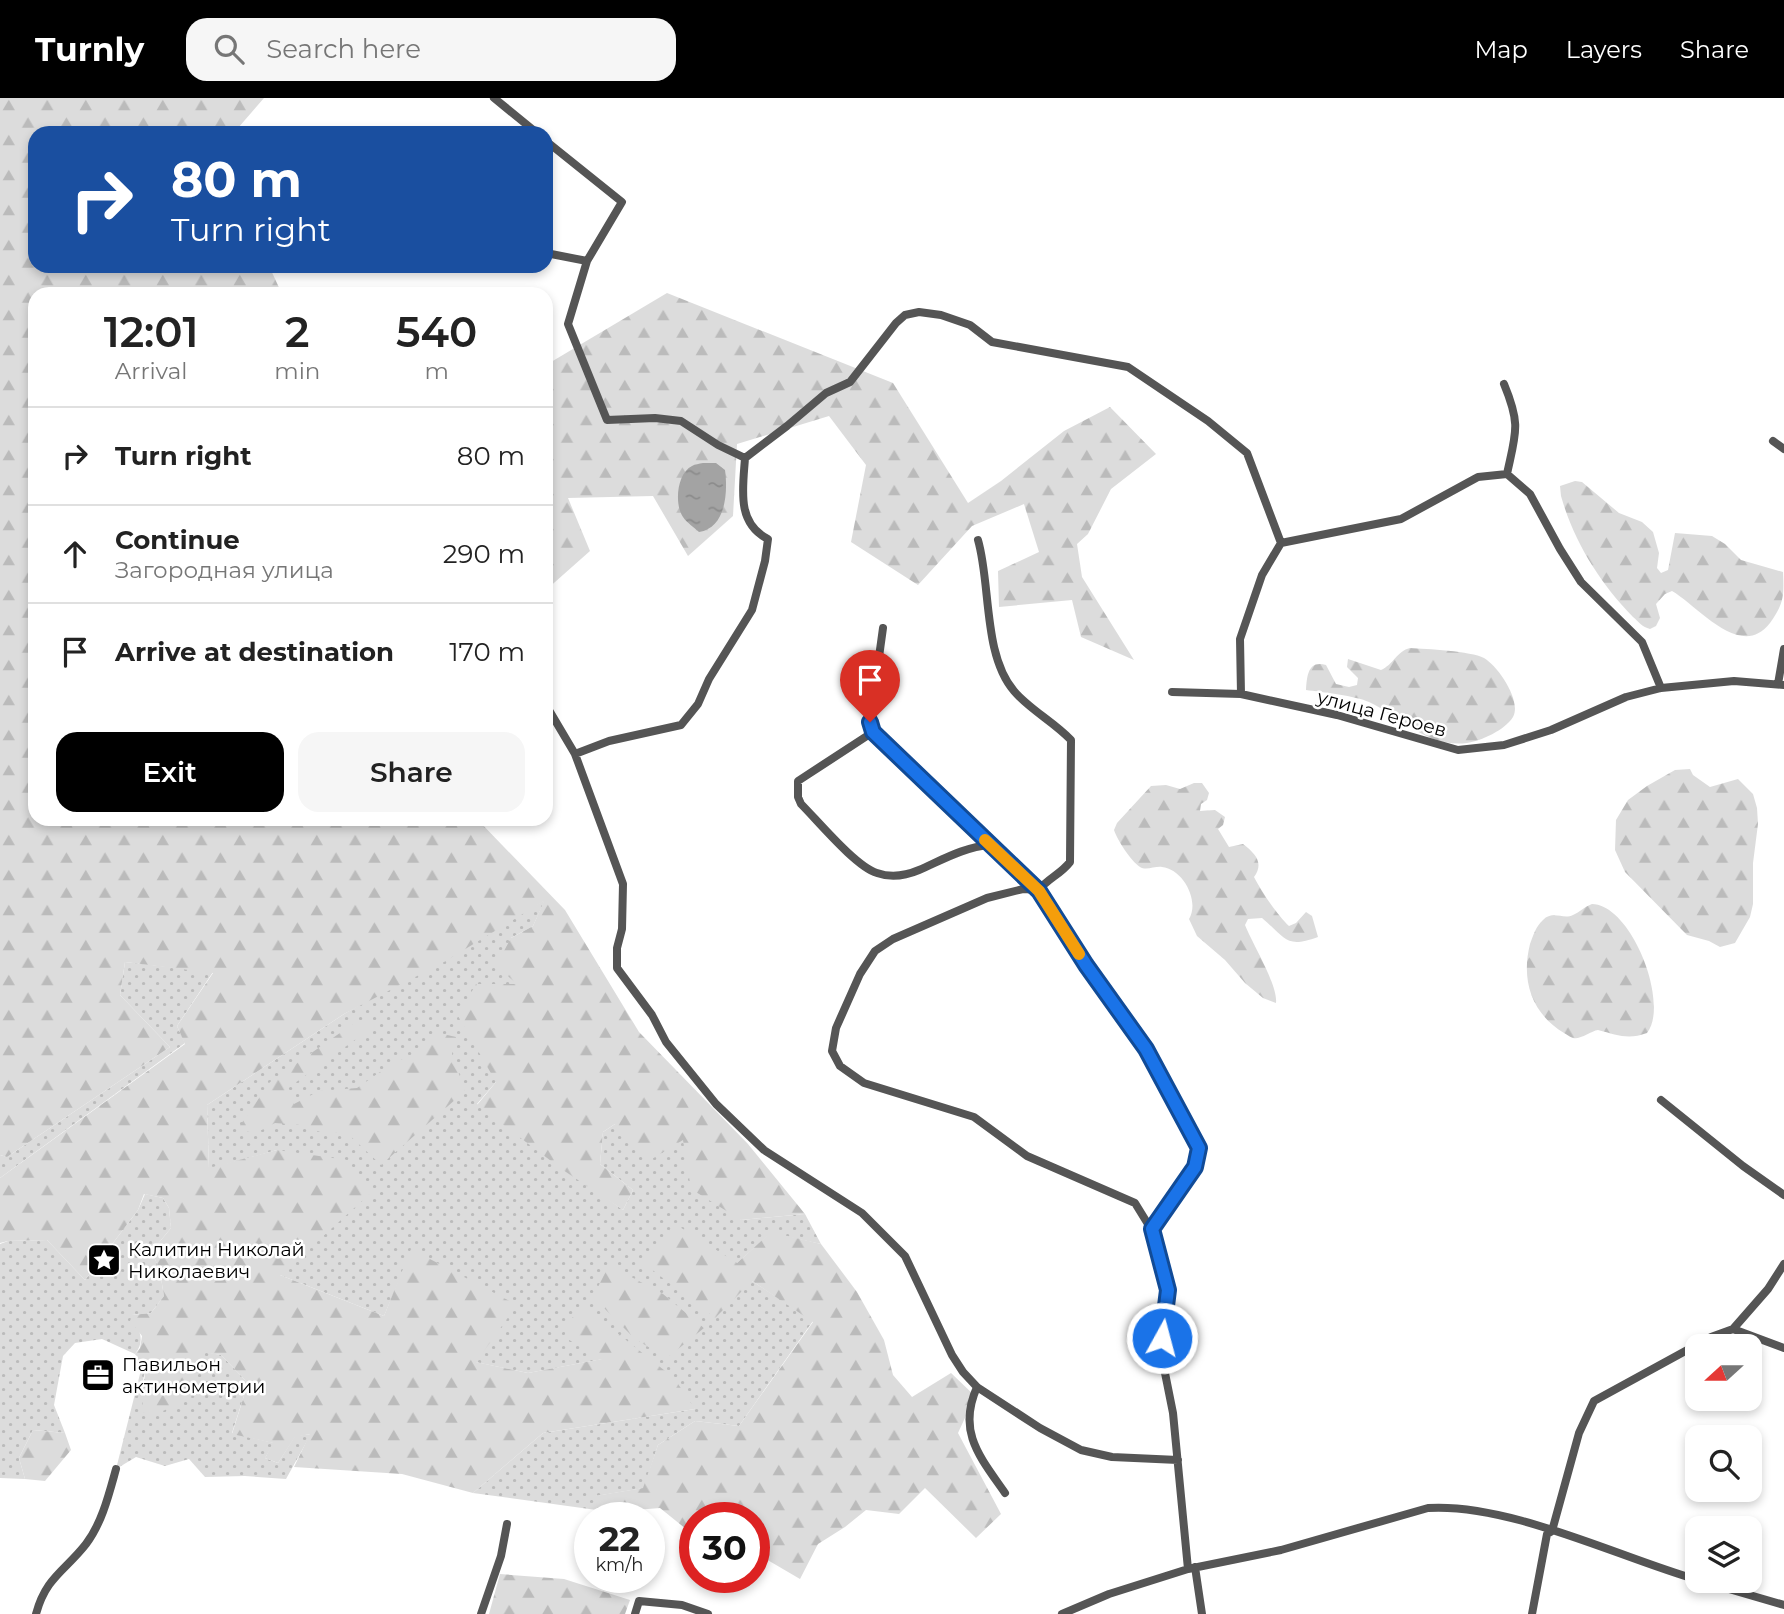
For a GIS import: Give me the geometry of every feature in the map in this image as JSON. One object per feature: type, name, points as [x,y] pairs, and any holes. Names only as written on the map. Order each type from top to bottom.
[{"type":"street","points":[[494,98],[528,126]]},
{"type":"street","points":[[553,147],[622,202],[587,261],[568,324],[607,420],[655,418],[681,421],[718,445],[745,458]]},
{"type":"street","points":[[553,254],[587,261]]},
{"type":"street","points":[[575,754],[609,741],[681,725],[698,704],[709,679],[752,610],[765,561],[768,539],[755,532],[746,519],[743,488],[745,458],[826,393],[850,382],[905,315],[919,312],[941,315],[970,326],[992,342],[1128,367],[1208,421],[1247,453],[1282,543]]},
{"type":"street","points":[[1504,384],[1514,410],[1517,429],[1507,474]]},
{"type":"street","points":[[1773,441],[1784,449]]},
{"type":"street","points":[[1241,694],[1240,639],[1262,575],[1282,543],[1401,519],[1478,477],[1507,474],[1530,494],[1581,582],[1643,642],[1661,688]]},
{"type":"street","points":[[978,540],[984,561],[994,644],[1001,667],[1013,691],[1071,740],[1070,862],[1045,882],[1039,891]]},
{"type":"street","points":[[883,628],[870,722],[873,732],[1039,891],[1086,965],[1146,1049],[1199,1148],[1195,1167],[1152,1229]]},
{"type":"street","points":[[1781,685],[1784,649]]},
{"type":"street","name":"улица Героев","points":[[1172,692],[1241,694],[1338,715],[1458,750],[1504,745],[1551,730],[1626,696],[1661,688],[1734,681],[1781,685]]},
{"type":"street","points":[[553,717],[575,754],[623,884],[622,929],[617,948],[617,968],[652,1016],[666,1042],[716,1104],[764,1150],[862,1213],[905,1256],[952,1355],[962,1372],[977,1387],[1040,1428],[1081,1450],[1112,1457],[1178,1460]]},
{"type":"street","points":[[873,732],[798,781],[801,804],[859,862],[874,873],[908,875],[972,846],[990,845]]},
{"type":"street","points":[[1039,891],[1023,889],[1000,895],[920,926],[875,951],[860,974],[836,1028],[832,1051],[840,1066],[864,1083],[974,1117],[1027,1156],[1135,1203],[1152,1229],[1168,1290],[1161,1353],[1173,1412],[1191,1568],[1202,1614]]},
{"type":"street","points":[[1661,1100],[1743,1166],[1784,1195]]},
{"type":"street","points":[[1532,1614],[1547,1534],[1552,1531],[1579,1433],[1594,1401],[1711,1337],[1733,1329],[1768,1289],[1784,1264]]},
{"type":"street","points":[[1733,1329],[1784,1348]]},
{"type":"street","points":[[977,1387],[969,1405],[971,1432],[978,1454],[1005,1493]]},
{"type":"street","points":[[36,1614],[49,1582],[86,1544],[106,1504],[116,1469]]},
{"type":"street","points":[[1062,1614],[1109,1594],[1191,1568],[1281,1550],[1428,1508],[1447,1507],[1500,1516],[1685,1576]]},
{"type":"street","points":[[481,1614],[501,1556],[507,1524]]},
{"type":"street","points":[[1743,1593],[1784,1605]]},
{"type":"street","points":[[635,1614],[639,1601],[682,1605],[708,1614]]},
{"type":"green space","points":[[0,98],[264,98],[240,126],[28,126],[28,273],[272,273],[279,287],[28,287],[28,826],[484,826],[565,910],[639,1032],[748,1144],[805,1214],[741,1220],[691,1189],[683,1140],[652,1159],[625,1140],[615,1124],[603,1132],[600,1164],[633,1190],[623,1210],[563,1170],[477,1105],[496,1082],[458,1016],[476,984],[517,984],[496,966],[511,938],[533,926],[544,901],[444,962],[344,1014],[207,1105],[209,1168],[277,1150],[347,1160],[372,1192],[280,1275],[384,1316],[411,1249],[517,1305],[476,1362],[528,1373],[602,1359],[564,1337],[569,1321],[583,1306],[674,1378],[695,1409],[543,1433],[473,1493],[402,1474],[294,1467],[310,1434],[295,1437],[278,1463],[265,1458],[273,1443],[232,1434],[248,1383],[221,1355],[199,1352],[191,1398],[150,1417],[142,1411],[145,1372],[135,1354],[140,1348],[142,1336],[130,1321],[132,1315],[151,1313],[164,1296],[160,1272],[152,1251],[171,1228],[169,1208],[163,1198],[144,1194],[138,1210],[85,1280],[47,1240],[0,1243],[0,1178],[185,1044],[177,1026],[213,973],[125,962],[120,995],[170,1047],[7,1157],[0,1155]]},
{"type":"green space","points":[[667,293],[893,383],[968,503],[1001,481],[1064,431],[1110,407],[1156,454],[1111,489],[1088,534],[1077,544],[1082,577],[1134,660],[1081,637],[1072,600],[999,607],[998,571],[1039,552],[1024,504],[972,526],[918,585],[851,542],[866,465],[829,416],[737,444],[733,516],[688,556],[653,496],[568,498],[590,551],[553,584],[553,361]]},
{"type":"green space","points":[[1575,481],[1582,482],[1619,513],[1642,522],[1653,532],[1659,553],[1657,568],[1661,573],[1668,570],[1675,533],[1712,536],[1725,544],[1741,560],[1783,572],[1782,599],[1770,623],[1759,633],[1746,636],[1733,634],[1672,591],[1656,604],[1660,618],[1656,626],[1650,629],[1643,626],[1599,576],[1573,530],[1560,486]]},
{"type":"green space","points":[[1410,648],[1459,652],[1490,662],[1511,693],[1515,710],[1513,717],[1499,730],[1486,737],[1467,743],[1453,743],[1427,736],[1369,702],[1339,694],[1306,690],[1308,675],[1315,665],[1326,665],[1336,684],[1349,687],[1357,685],[1358,678],[1347,667],[1348,659],[1381,670]]},
{"type":"green space","points":[[1690,769],[1693,775],[1710,787],[1738,779],[1753,794],[1757,808],[1753,904],[1750,917],[1735,943],[1720,947],[1687,935],[1625,872],[1615,850],[1616,820],[1628,800],[1675,770]]},
{"type":"green space","points":[[1194,783],[1202,783],[1209,793],[1207,800],[1201,804],[1200,811],[1215,810],[1225,817],[1223,825],[1218,829],[1229,847],[1243,844],[1255,855],[1258,867],[1254,877],[1285,922],[1289,926],[1296,923],[1306,912],[1312,916],[1318,937],[1299,942],[1287,940],[1262,918],[1248,919],[1245,925],[1273,986],[1276,1003],[1263,998],[1245,983],[1225,960],[1197,936],[1189,919],[1192,912],[1191,895],[1177,873],[1162,867],[1140,867],[1132,860],[1114,830],[1117,823],[1151,786],[1166,785],[1180,789]]},
{"type":"green space","points":[[545,900],[533,926],[511,938],[519,984],[496,1082],[477,1104],[623,1210],[633,1190],[600,1164],[603,1132],[615,1124],[683,1139],[741,1220],[805,1214],[821,1244],[771,1233],[737,1263],[752,1281],[813,1321],[739,1426],[695,1421],[658,1445],[644,1488],[596,1496],[602,1502],[574,1502],[574,1507],[473,1493],[543,1433],[695,1409],[603,1359],[528,1373],[475,1362],[412,1250],[384,1316],[280,1275],[277,1150],[209,1169],[207,1105],[344,1014]]},
{"type":"green space","points":[[1592,904],[1607,909],[1621,920],[1643,958],[1654,1001],[1653,1019],[1647,1033],[1628,1036],[1598,1030],[1572,1038],[1544,1016],[1531,995],[1528,957],[1538,925],[1547,917],[1569,916]]},
{"type":"green space","points":[[125,962],[213,972],[177,1026],[185,1043],[0,1178],[0,1155],[7,1157],[170,1047],[120,995]]},
{"type":"green space","points":[[357,1021],[377,1024],[288,1088],[294,1104],[319,1091],[357,1088],[390,1065],[417,1052],[434,1032],[456,1037],[452,1054],[465,1091],[381,1165],[346,1132],[323,1133],[301,1125],[275,1123],[256,1133],[237,1130],[270,1082]]},
{"type":"green space","points":[[145,1194],[163,1198],[169,1208],[171,1228],[152,1251],[160,1272],[164,1296],[151,1313],[132,1315],[141,1339],[138,1349],[135,1354],[102,1339],[75,1343],[63,1356],[54,1405],[65,1433],[33,1430],[19,1458],[25,1479],[0,1478],[0,1244],[8,1241],[47,1240],[85,1280],[138,1210]]},
{"type":"green space","points":[[675,1224],[737,1263],[771,1232],[821,1244],[857,1292],[884,1340],[893,1375],[912,1397],[951,1373],[975,1396],[958,1433],[1001,1514],[976,1538],[925,1488],[899,1514],[866,1510],[818,1544],[800,1579],[770,1561],[770,1502],[679,1502],[679,1523],[665,1512],[665,1502],[601,1502],[595,1496],[643,1488],[658,1445],[695,1421],[739,1426],[813,1322],[752,1281],[715,1318],[642,1262]]},
{"type":"green space","points":[[609,1265],[663,1294],[704,1328],[667,1358],[635,1339],[593,1297]]},
{"type":"green space","points":[[199,1351],[221,1355],[248,1383],[232,1433],[274,1443],[265,1458],[278,1463],[295,1436],[311,1434],[286,1479],[205,1477],[189,1459],[165,1466],[136,1457],[116,1469],[141,1370],[145,1372],[143,1380]]},
{"type":"green space","points":[[33,1430],[65,1433],[71,1450],[45,1481],[25,1479],[19,1458]]},
{"type":"green space","points":[[500,1574],[564,1579],[574,1582],[574,1593],[608,1593],[630,1600],[625,1614],[489,1614]]},
{"type":"water","points":[[716,463],[725,470],[726,488],[720,516],[715,524],[699,532],[680,511],[678,489],[687,470],[693,465]]},
{"type":"slow traffic","points":[[985,840],[1039,891],[1079,954]]},
{"type":"place","name":"Калитин Николай Николаевич","points":[[104,1260]]},
{"type":"place","name":"Павильон актинометрии","points":[[98,1375]]},
{"type":"route","points":[[870,722],[873,732],[1039,891],[1086,965],[1146,1049],[1199,1148],[1195,1167],[1152,1229],[1168,1290],[1162,1338]]}]
